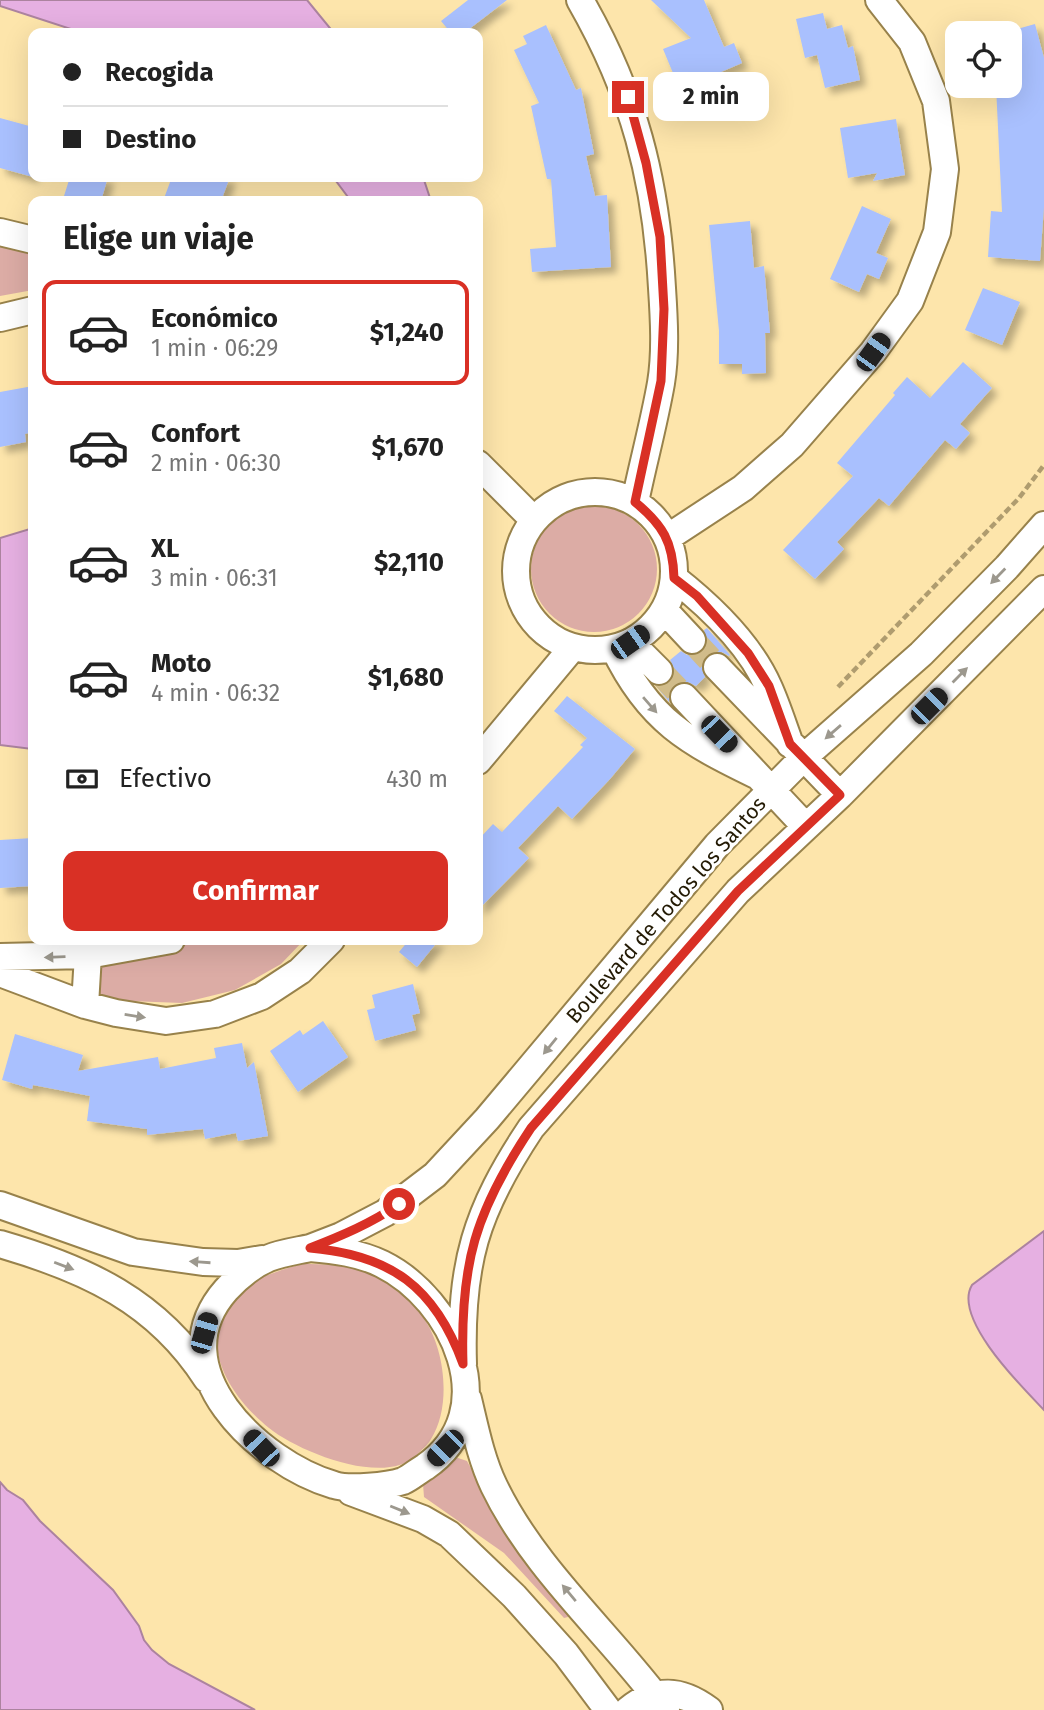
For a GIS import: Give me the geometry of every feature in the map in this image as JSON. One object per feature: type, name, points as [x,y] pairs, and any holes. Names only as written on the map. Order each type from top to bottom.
[{"type":"street","points":[[580,0],[603,40],[628,97],[646,163],[660,237],[664,309],[661,381],[635,502]]},
{"type":"street","points":[[667,538],[743,488],[792,445],[873,352],[910,301],[937,232],[945,169],[936,101],[912,42],[879,0]]},
{"type":"street","points":[[0,232],[28,239]]},
{"type":"street","points":[[0,318],[28,311]]},
{"type":"street","points":[[483,469],[534,520]]},
{"type":"street","points":[[592,491],[614,494],[635,502],[654,517],[667,538],[673,558],[674,578],[664,610],[649,628],[622,645],[593,650],[573,647],[549,636],[530,617],[518,594],[515,568],[520,542],[534,520],[550,505],[570,495],[592,491]]},
{"type":"street","name":"Boulevard de Todos los Santos","points":[[310,1248],[341,1236],[385,1213],[435,1175],[487,1119],[717,845],[764,783],[797,750],[921,654],[1007,567],[1044,525]]},
{"type":"street","points":[[674,578],[697,596],[748,653],[769,686],[797,750]]},
{"type":"street","name":"Boulevard de Todos los Santos","points":[[463,1364],[462,1316],[467,1266],[478,1226],[508,1163],[531,1128],[738,891],[840,795],[1044,589]]},
{"type":"street","points":[[664,610],[692,640]]},
{"type":"street","points":[[622,645],[659,671]]},
{"type":"street","points":[[622,645],[624,668],[643,697],[683,737],[764,783]]},
{"type":"street","points":[[483,755],[573,647]]},
{"type":"street","points":[[717,667],[840,795]]},
{"type":"street","points":[[710,725],[743,694]]},
{"type":"street","points":[[684,697],[806,827]]},
{"type":"street","points":[[0,957],[88,956],[145,945]]},
{"type":"street","points":[[0,973],[85,1005],[166,1021],[215,1014],[262,996],[300,971],[326,945]]},
{"type":"street","points":[[85,1005],[88,956]]},
{"type":"street","points":[[0,1205],[133,1252],[203,1262],[238,1263],[268,1259],[310,1248],[341,1251],[381,1263],[412,1284],[439,1312],[455,1342],[463,1364],[478,1443],[492,1482],[513,1520],[547,1567],[660,1702]]},
{"type":"street","points":[[0,1244],[75,1270],[108,1284],[132,1300],[174,1336],[193,1357],[237,1422],[261,1448],[292,1466],[423,1519],[449,1534],[514,1596],[566,1654],[608,1710]]},
{"type":"street","points":[[214,1391],[205,1363],[204,1333],[209,1316],[215,1303],[237,1277],[268,1259]]},
{"type":"street","points":[[336,1486],[376,1486],[404,1481],[429,1464],[445,1448],[457,1428],[468,1397]]},
{"type":"street","points":[[566,1654],[597,1627]]},
{"type":"street","points":[[628,1710],[660,1702],[675,1693],[693,1698],[709,1710]]},
{"type":"path","points":[[838,687],[1019,498],[1044,466]]},
{"type":"shaded area","points":[[0,0],[307,0],[330,28],[68,28],[0,6]]},
{"type":"shaded area","points":[[337,182],[425,182],[429,196],[347,196]]},
{"type":"shaded area","points":[[0,246],[28,254],[28,291],[0,296]]},
{"type":"shaded area","points":[[594,506],[618,511],[638,525],[652,545],[657,569],[652,593],[638,613],[618,627],[594,632],[570,627],[550,613],[536,593],[531,569],[536,545],[550,525],[570,511]]},
{"type":"shaded area","points":[[28,530],[28,748],[0,745],[0,538]]},
{"type":"shaded area","points":[[299,945],[281,964],[235,990],[182,1003],[129,1001],[101,995],[92,985],[102,959],[171,946]]},
{"type":"shaded area","points":[[1044,1231],[1044,1410],[992,1351],[980,1333],[968,1299],[972,1285]]},
{"type":"shaded area","points":[[302,1264],[348,1267],[382,1279],[408,1299],[431,1330],[441,1361],[442,1410],[430,1441],[417,1455],[403,1464],[385,1468],[364,1467],[321,1456],[300,1447],[260,1420],[242,1402],[228,1380],[222,1368],[217,1342],[231,1302],[243,1289],[258,1279]]},
{"type":"shaded area","points":[[455,1457],[467,1461],[513,1547],[569,1611],[568,1617],[564,1618],[504,1553],[424,1497],[423,1484]]},
{"type":"shaded area","points":[[0,1482],[23,1500],[40,1521],[113,1590],[139,1626],[144,1640],[152,1650],[169,1664],[255,1710],[0,1710]]},
{"type":"building","points":[[468,0],[507,0],[471,28],[447,28],[441,21]]},
{"type":"building","points":[[651,0],[704,0],[724,47],[734,43],[742,63],[714,75],[720,88],[685,102],[663,49],[691,38]]},
{"type":"building","points":[[823,13],[827,29],[842,25],[848,48],[853,46],[860,80],[825,88],[817,55],[805,58],[796,19]]},
{"type":"building","points":[[1035,24],[1044,58],[1044,207],[1040,261],[988,257],[991,211],[1002,212],[997,98],[1022,98],[1022,28]]},
{"type":"building","points":[[546,25],[576,90],[581,88],[594,154],[586,156],[595,196],[607,195],[611,267],[532,272],[530,249],[556,247],[551,179],[547,179],[531,106],[539,103],[514,50],[527,44],[523,36]]},
{"type":"building","points":[[0,118],[28,126],[28,176],[0,168]]},
{"type":"building","points":[[896,119],[905,175],[873,181],[877,173],[848,178],[840,128]]},
{"type":"building","points":[[68,182],[107,182],[102,196],[64,196]]},
{"type":"building","points":[[170,182],[228,182],[223,196],[165,196]]},
{"type":"building","points":[[862,206],[891,219],[876,253],[888,258],[879,279],[867,274],[859,292],[830,279]]},
{"type":"building","points":[[750,221],[754,268],[764,266],[770,333],[765,333],[766,373],[742,374],[742,364],[719,364],[719,331],[709,225]]},
{"type":"building","points":[[983,288],[1020,302],[1002,345],[965,330]]},
{"type":"building","points":[[963,362],[992,388],[960,424],[970,433],[956,449],[945,440],[889,506],[879,498],[837,542],[844,549],[815,579],[783,550],[853,476],[837,463],[907,377],[930,398]]},
{"type":"building","points":[[28,387],[26,442],[0,447],[0,392]]},
{"type":"building","points":[[707,628],[730,655],[714,652],[707,655],[702,663],[705,677],[696,686],[688,682],[674,685],[669,693],[669,702],[656,686],[671,682],[674,668],[670,660],[681,651],[687,655],[695,655],[703,651],[707,644],[704,630]]},
{"type":"building","points":[[567,696],[635,749],[572,819],[558,806],[518,848],[529,858],[483,905],[483,835],[493,824],[502,832],[583,747],[580,745],[587,738],[554,711]]},
{"type":"building","points":[[28,838],[28,886],[0,888],[0,840]]},
{"type":"building","points":[[405,945],[435,945],[417,967],[399,952]]},
{"type":"building","points":[[413,984],[420,1013],[412,1015],[416,1030],[375,1041],[367,1010],[375,1008],[372,995]]},
{"type":"building","points":[[323,1021],[348,1057],[298,1092],[270,1051],[300,1030],[303,1035]]},
{"type":"building","points":[[15,1034],[83,1055],[78,1071],[158,1057],[160,1069],[216,1058],[214,1048],[242,1043],[247,1068],[254,1062],[268,1136],[238,1141],[236,1133],[205,1139],[203,1129],[147,1135],[147,1129],[87,1121],[90,1096],[33,1085],[32,1089],[2,1080]]},
{"type":"tunnel","points":[[692,640],[717,667]]},
{"type":"tunnel","points":[[659,671],[684,697]]},
{"type":"route","points":[[399,1204],[341,1236],[310,1248],[341,1251],[381,1263],[412,1284],[439,1312],[463,1364],[462,1316],[467,1266],[478,1226],[508,1163],[531,1128],[738,891],[840,795],[790,744],[769,686],[759,668],[733,634],[697,596],[674,578],[673,558],[667,538],[654,517],[635,502],[661,381],[664,309],[660,237],[646,163],[628,97]]}]
